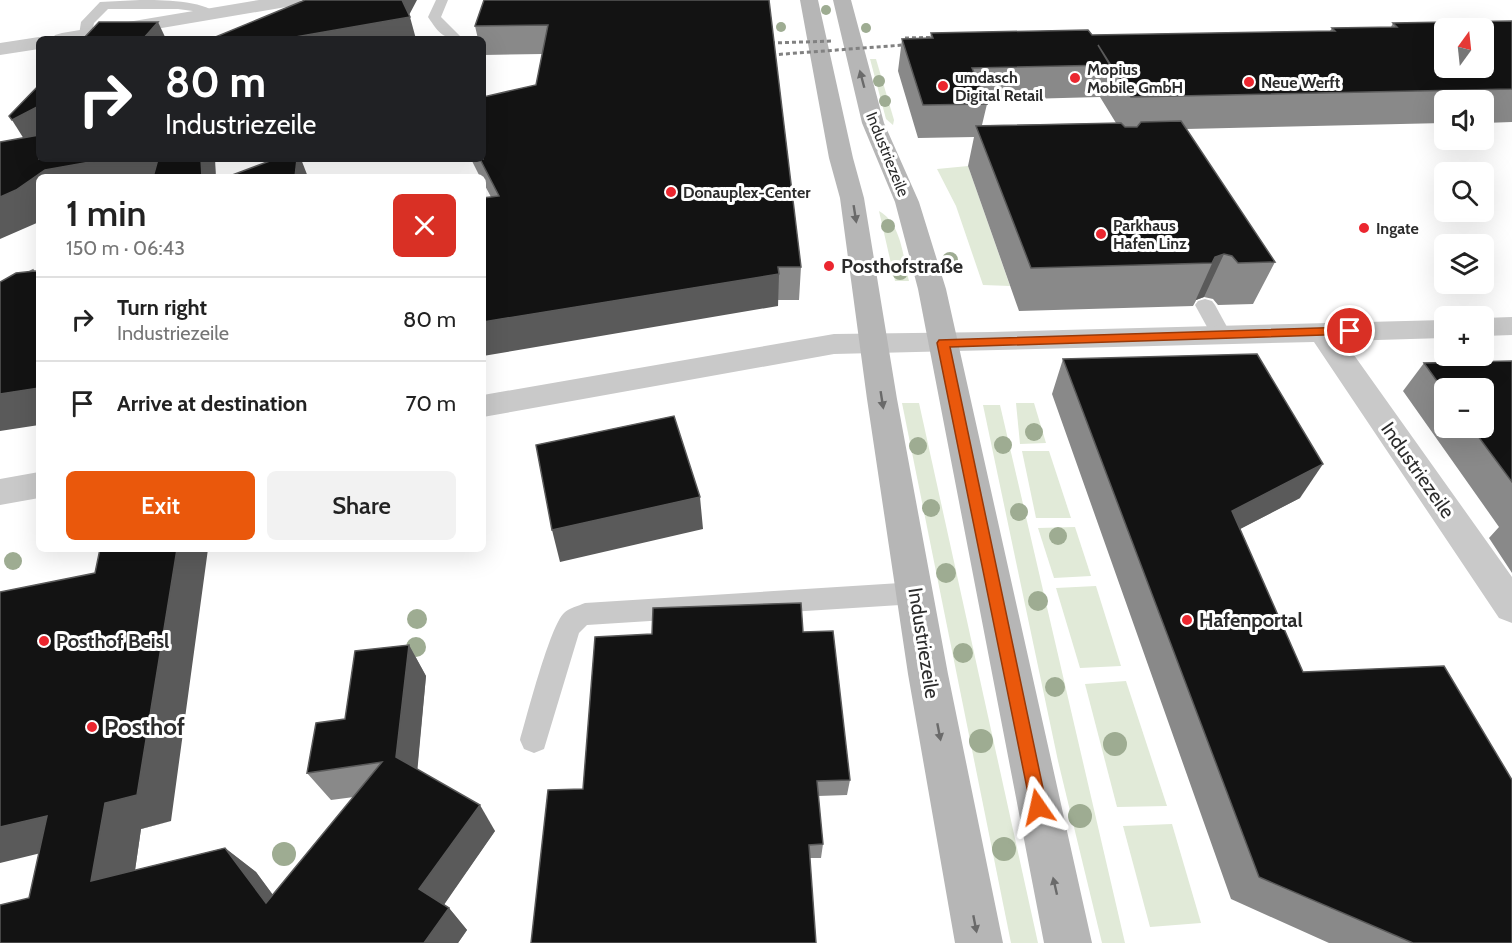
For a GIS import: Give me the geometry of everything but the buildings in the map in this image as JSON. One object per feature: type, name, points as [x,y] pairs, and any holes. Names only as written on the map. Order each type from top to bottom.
[{"type":"main road","name":"Industriezeile","points":[[809,0],[841,158],[852,198],[928,674],[979,943]]},
{"type":"main road","name":"Industriezeile","points":[[842,0],[873,123],[907,202],[932,289],[1042,830],[1068,943]]},
{"type":"street","points":[[80,36],[108,35],[211,22],[292,0]]},
{"type":"street","points":[[0,49],[36,43]]},
{"type":"street","points":[[1494,327],[1512,326]]},
{"type":"street","points":[[486,405],[822,346],[874,342],[943,343],[1434,329]]},
{"type":"street","name":"Industriezeile","points":[[1323,333],[1512,608]]},
{"type":"street","points":[[0,492],[36,486]]},
{"type":"lane","points":[[442,0],[434,17],[442,28],[452,36]]},
{"type":"lane","points":[[86,35],[88,22],[107,3],[182,3],[204,6],[211,22]]},
{"type":"lane","points":[[1205,305],[1222,336]]},
{"type":"lane","points":[[534,740],[567,628],[574,619],[585,614],[916,593]]},
{"type":"green space","points":[[870,59],[876,59],[894,120],[893,125],[886,119]]},
{"type":"green space","points":[[968,166],[1010,286],[983,285],[956,206],[937,169]]},
{"type":"green space","points":[[879,211],[893,224],[897,233],[909,281],[895,281]]},
{"type":"green space","points":[[902,403],[919,403],[1038,943],[1011,943]]},
{"type":"green space","points":[[1016,403],[1034,403],[1046,443],[1020,444]]},
{"type":"green space","points":[[983,405],[1000,405],[1125,943],[1102,943],[1058,761]]},
{"type":"green space","points":[[1022,451],[1049,451],[1071,518],[1036,518]]},
{"type":"green space","points":[[1075,527],[1091,576],[1054,578],[1038,528]]},
{"type":"green space","points":[[1096,586],[1121,666],[1080,668],[1056,588]]},
{"type":"green space","points":[[1126,681],[1167,806],[1117,807],[1085,684]]},
{"type":"green space","points":[[1172,824],[1201,923],[1150,927],[1123,826]]},
{"type":"railway","points":[[905,38],[947,37]]},
{"type":"railway","points":[[771,43],[834,41]]},
{"type":"railway","points":[[758,56],[916,44]]},
{"type":"railway","points":[[0,288],[36,270]]},
{"type":"place","name":"Mopius Mobile GmbH","points":[[1075,78]]},
{"type":"place","name":"Neue Werft","points":[[1249,82]]},
{"type":"place","name":"umdasch Digital Retail","points":[[943,86]]},
{"type":"place","name":"Donauplex-Center","points":[[671,192]]},
{"type":"place","name":"Ingate","points":[[1364,228]]},
{"type":"place","name":"Parkhaus Hafen Linz","points":[[1101,234]]},
{"type":"place","name":"Posthofstraße","points":[[829,266]]},
{"type":"place","name":"Hafenportal","points":[[1187,620]]},
{"type":"place","name":"Posthof Beisl","points":[[44,641]]},
{"type":"place","name":"Posthof","points":[[92,727]]},
{"type":"route","points":[[1038,807],[943,343],[1350,331]]}]
